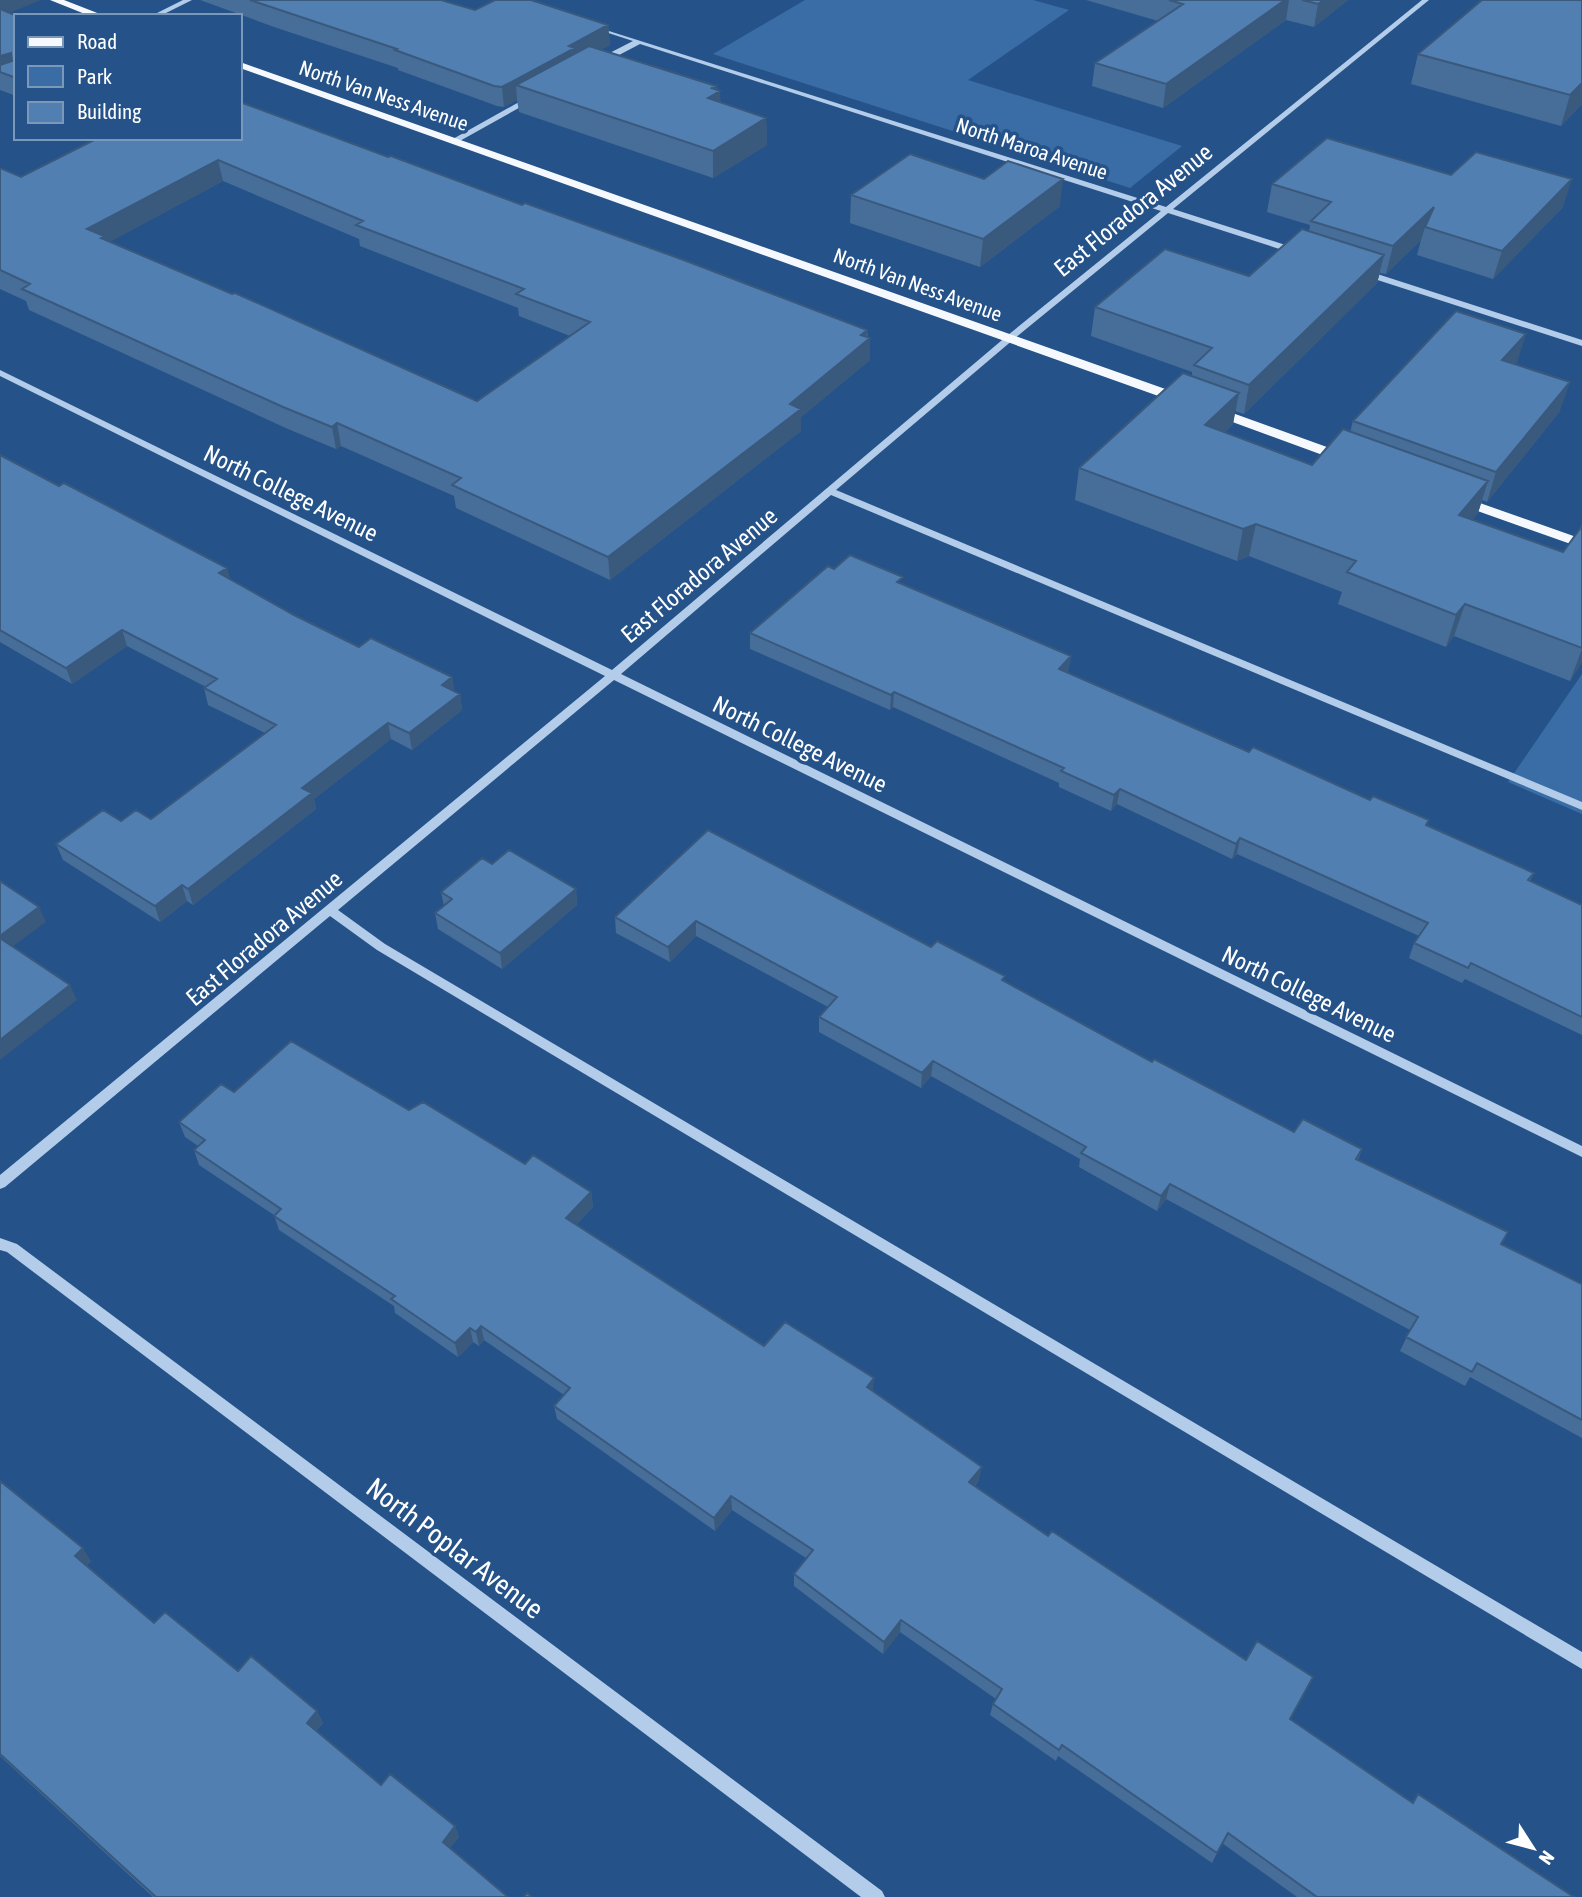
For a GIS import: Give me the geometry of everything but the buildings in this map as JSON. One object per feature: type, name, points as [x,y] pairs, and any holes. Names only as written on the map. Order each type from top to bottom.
[{"type":"main road","points":[[55,0],[94,14]]},
{"type":"main road","name":"North Van Ness Avenue","points":[[242,66],[1193,403]]},
{"type":"main road","points":[[1206,408],[1361,464]]},
{"type":"main road","points":[[1452,497],[1582,544]]},
{"type":"street","points":[[157,14],[188,0]]},
{"type":"street","name":"East Floradora Avenue","points":[[0,1183],[613,675],[1011,337],[1426,0]]},
{"type":"street","name":"North Maroa Avenue","points":[[588,24],[1309,255]]},
{"type":"street","points":[[590,67],[639,41]]},
{"type":"street","points":[[456,140],[541,94]]},
{"type":"street","points":[[1361,272],[1582,343]]},
{"type":"street","name":"North College Avenue","points":[[0,373],[1582,1152]]},
{"type":"street","points":[[830,491],[1582,806]]},
{"type":"street","points":[[330,911],[393,954],[1582,1661]]},
{"type":"street","name":"North Poplar Avenue","points":[[0,1244],[12,1248],[876,1897]]},
{"type":"green space","points":[[805,0],[1033,0],[1069,10],[968,80],[1182,146],[1130,188],[713,54]]},
{"type":"green space","points":[[1582,674],[1582,814],[1508,782]]}]
